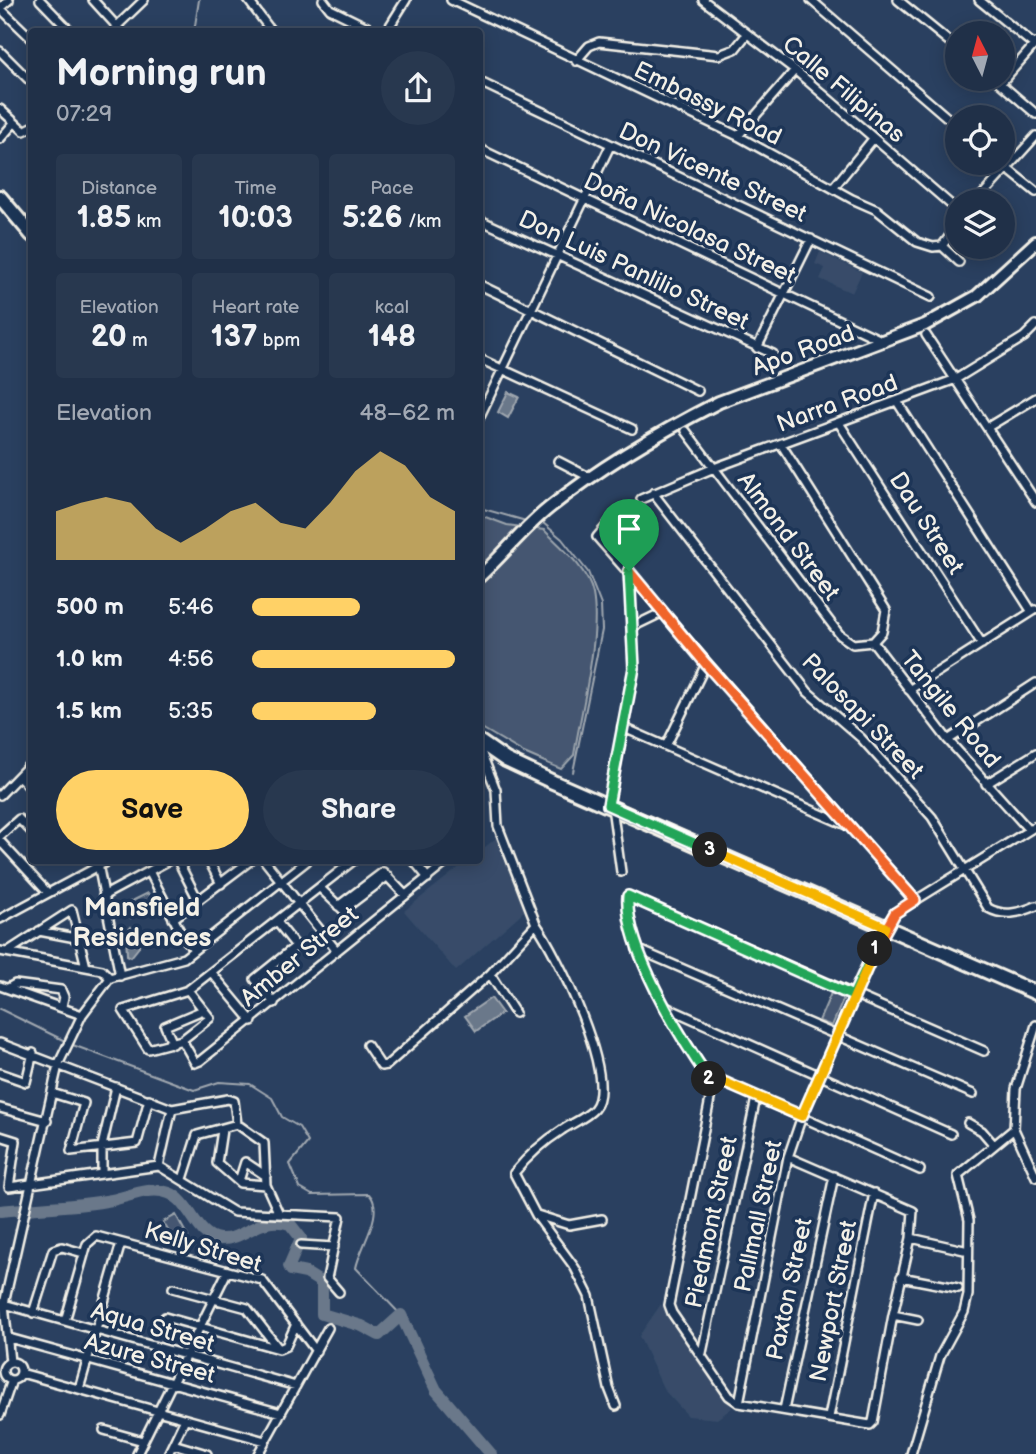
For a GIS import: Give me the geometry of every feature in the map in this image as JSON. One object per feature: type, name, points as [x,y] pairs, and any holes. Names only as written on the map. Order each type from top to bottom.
[{"type":"main road","points":[[0,197],[28,230]]},
{"type":"main road","points":[[483,744],[506,760],[553,782],[1036,993]]},
{"type":"street","points":[[9,0],[0,8],[28,34]]},
{"type":"street","points":[[40,0],[67,28]]},
{"type":"street","points":[[121,28],[144,0]]},
{"type":"street","points":[[248,0],[269,28]]},
{"type":"street","points":[[323,0],[330,9],[368,28]]},
{"type":"street","points":[[388,28],[406,0]]},
{"type":"street","name":"Embassy Road","points":[[451,0],[738,136],[883,213],[911,239],[933,247],[942,246]]},
{"type":"street","name":"Calle Filipinas","points":[[703,0],[795,70],[945,200]]},
{"type":"street","points":[[811,0],[821,3],[945,115]]},
{"type":"street","points":[[898,0],[945,38]]},
{"type":"street","points":[[979,0],[1035,44],[1015,64]]},
{"type":"street","points":[[95,1],[119,28]]},
{"type":"street","points":[[576,61],[593,43],[598,42],[719,55],[735,49],[747,34]]},
{"type":"street","points":[[0,51],[28,79]]},
{"type":"street","points":[[738,136],[795,70]]},
{"type":"street","name":"Don Vicente Street","points":[[483,83],[931,297]]},
{"type":"street","points":[[1010,91],[1036,114]]},
{"type":"street","points":[[0,109],[13,123],[28,129]]},
{"type":"street","points":[[0,139],[13,123]]},
{"type":"street","points":[[1015,154],[1036,136]]},
{"type":"street","points":[[834,187],[873,139]]},
{"type":"street","points":[[483,410],[610,146]]},
{"type":"street","name":"Doña Nicolasa Street","points":[[483,150],[886,342]]},
{"type":"street","points":[[1015,175],[1036,192]]},
{"type":"street","name":"Don Luis Panlilio Street","points":[[483,221],[773,355]]},
{"type":"street","points":[[757,348],[811,239]]},
{"type":"street","points":[[945,242],[942,246],[959,262]]},
{"type":"street","name":"Apo Road","points":[[483,573],[546,510],[591,478],[719,402],[886,342],[925,325],[977,296],[1036,242]]},
{"type":"street","points":[[483,286],[698,391]]},
{"type":"street","name":"Narra Road","points":[[641,499],[714,468],[956,379],[1024,337],[1036,325]]},
{"type":"street","points":[[926,335],[1036,502]]},
{"type":"street","points":[[483,360],[632,429]]},
{"type":"street","points":[[988,427],[1036,398]]},
{"type":"street","points":[[898,402],[1034,610],[909,690]]},
{"type":"street","name":"Dau Street","points":[[839,422],[982,644]]},
{"type":"street","name":"Almond Street","points":[[686,430],[840,635],[853,644],[873,642]]},
{"type":"street","points":[[781,444],[886,610],[882,632],[873,642]]},
{"type":"street","points":[[558,461],[591,478]]},
{"type":"street","name":"Palosapi Street","points":[[653,493],[808,692],[861,738],[932,817],[982,900],[997,912],[1011,914],[1036,906]]},
{"type":"street","points":[[616,515],[597,537],[915,900]]},
{"type":"street","points":[[621,872],[606,804],[634,668],[629,571]]},
{"type":"street","points":[[632,627],[663,612]]},
{"type":"street","name":"Tangile Road","points":[[873,642],[948,740],[986,784],[1032,828]]},
{"type":"street","points":[[666,746],[706,664]]},
{"type":"street","points":[[948,740],[1036,683]]},
{"type":"street","points":[[622,727],[849,826]]},
{"type":"street","points":[[986,784],[1036,753]]},
{"type":"street","points":[[483,757],[496,790],[498,826],[536,924],[564,969],[587,1022],[599,1095],[595,1108],[531,1152],[514,1173],[536,1215],[575,1268],[589,1296],[608,1388],[615,1406]]},
{"type":"street","points":[[0,795],[28,766]]},
{"type":"street","points":[[19,776],[28,786]]},
{"type":"street","points":[[828,819],[836,811]]},
{"type":"street","points":[[28,828],[19,819],[0,838],[48,893]]},
{"type":"street","points":[[885,927],[895,913],[1032,828]]},
{"type":"street","points":[[0,919],[96,864],[120,976]]},
{"type":"street","points":[[103,896],[164,864]]},
{"type":"street","points":[[180,864],[198,900]]},
{"type":"street","points":[[211,864],[221,884]]},
{"type":"street","points":[[173,919],[246,864]]},
{"type":"street","points":[[267,864],[336,950]]},
{"type":"street","points":[[10,1362],[9,1338],[2,1304],[26,1215],[58,1065],[82,1015],[110,978],[184,958],[303,864]]},
{"type":"street","name":"Amber Street","points":[[173,1044],[148,1049],[123,1010],[188,990],[350,864]]},
{"type":"street","points":[[416,864],[428,878]]},
{"type":"street","name":"Amber Street","points":[[182,1040],[195,1063],[252,1021],[444,864]]},
{"type":"street","points":[[150,873],[173,919],[194,949]]},
{"type":"street","points":[[320,888],[344,910],[388,876],[405,895]]},
{"type":"street","points":[[788,1157],[909,1207],[915,1215],[892,1315],[872,1424],[739,1403],[729,1395],[669,1305],[713,1084],[692,1054],[636,948],[628,896],[984,1051]]},
{"type":"street","points":[[4,951],[72,910],[86,967]]},
{"type":"street","points":[[274,1003],[255,979],[296,946],[276,922]]},
{"type":"street","points":[[367,1045],[380,1066],[387,1065],[490,974],[536,924]]},
{"type":"street","name":"Pallmall Street","points":[[739,1403],[788,1157],[802,1116],[885,927]]},
{"type":"street","points":[[39,931],[81,939]]},
{"type":"street","points":[[636,948],[973,1094]]},
{"type":"street","points":[[4,951],[102,970],[110,978]]},
{"type":"street","points":[[212,973],[252,1021]]},
{"type":"street","points":[[490,974],[514,1013]]},
{"type":"street","points":[[4,987],[15,984],[61,990],[64,997],[62,1006]]},
{"type":"street","points":[[4,987],[82,1015]]},
{"type":"street","points":[[188,990],[210,1018],[173,1044],[164,1026],[203,1010]]},
{"type":"street","points":[[668,1007],[951,1134]]},
{"type":"street","points":[[1036,1025],[1016,1089],[1014,1129],[1036,1177]]},
{"type":"street","points":[[0,1043],[33,1053],[172,1109],[228,1099],[234,1101],[237,1124],[264,1143],[266,1180],[279,1214]]},
{"type":"street","points":[[0,1073],[26,1082],[33,1053]]},
{"type":"street","points":[[713,1084],[721,1081],[920,1170]]},
{"type":"street","points":[[102,1174],[102,1146],[116,1087]]},
{"type":"street","points":[[52,1093],[84,1103],[71,1151],[137,1143],[149,1099]]},
{"type":"street","name":"Piedmont Street","points":[[702,1353],[756,1098]]},
{"type":"street","points":[[0,1108],[47,1121]]},
{"type":"street","points":[[159,1166],[172,1109]]},
{"type":"street","points":[[968,1123],[982,1131],[994,1145]]},
{"type":"street","points":[[183,1179],[197,1135],[237,1124]]},
{"type":"street","points":[[911,1454],[940,1356],[964,1312],[968,1295],[969,1220],[958,1175],[1014,1129]]},
{"type":"street","points":[[222,1130],[217,1163],[239,1181],[266,1180]]},
{"type":"street","points":[[0,1136],[16,1141],[9,1187]]},
{"type":"street","points":[[239,1181],[245,1162],[266,1180]]},
{"type":"street","points":[[0,1187],[32,1185],[159,1166],[234,1212],[340,1217],[327,1278],[339,1292]]},
{"type":"street","name":"Paxton Street","points":[[784,1410],[834,1176]]},
{"type":"street","name":"Newport Street","points":[[829,1417],[874,1193]]},
{"type":"street","points":[[536,1215],[569,1224],[602,1219]]},
{"type":"street","name":"Kelly Street","points":[[83,1253],[91,1237],[96,1236],[262,1280],[316,1351]]},
{"type":"street","points":[[911,1238],[964,1250]]},
{"type":"street","points":[[79,1389],[121,1243]]},
{"type":"street","points":[[301,1245],[334,1247]]},
{"type":"street","points":[[33,1312],[53,1250],[62,1247],[83,1253],[65,1321]]},
{"type":"street","points":[[137,1454],[227,1272]]},
{"type":"street","points":[[901,1278],[958,1288]]},
{"type":"street","points":[[173,1288],[247,1308],[279,1349]]},
{"type":"street","name":"Aqua Street","points":[[2,1304],[296,1386]]},
{"type":"street","points":[[892,1315],[918,1320]]},
{"type":"street","points":[[165,1317],[279,1349],[286,1346],[296,1324]]},
{"type":"street","points":[[258,1454],[328,1328]]},
{"type":"street","name":"Azure Street","points":[[9,1338],[281,1413]]},
{"type":"street","points":[[10,1362],[1,1370],[6,1378],[12,1381]]},
{"type":"street","points":[[10,1362],[19,1365],[21,1373]]},
{"type":"street","points":[[21,1373],[265,1441]]},
{"type":"street","points":[[0,1415],[12,1381],[21,1373]]},
{"type":"street","points":[[168,1454],[185,1419]]},
{"type":"street","points":[[104,1430],[143,1441]]},
{"type":"street","points":[[173,1444],[207,1454]]},
{"type":"shaded area","points":[[820,252],[862,272],[852,293],[820,279],[825,268],[815,264]]},
{"type":"shaded area","points":[[508,392],[519,397],[508,418],[498,412]]},
{"type":"shaded area","points":[[483,516],[507,525],[544,530],[573,559],[586,576],[593,594],[595,611],[592,652],[574,755],[561,769],[524,753],[483,729]]},
{"type":"shaded area","points":[[500,835],[531,905],[456,971],[404,911],[463,864],[483,864],[483,849]]},
{"type":"shaded area","points":[[148,893],[155,906],[131,918],[124,905]]},
{"type":"shaded area","points":[[131,927],[139,935],[139,947],[131,957],[127,955],[126,933]]},
{"type":"shaded area","points":[[831,993],[844,998],[832,1026],[819,1021]]},
{"type":"shaded area","points":[[491,998],[502,1013],[476,1031],[465,1016]]},
{"type":"shaded area","points":[[176,1215],[188,1237],[176,1244],[163,1222]]},
{"type":"shaded area","points":[[661,1304],[732,1408],[717,1419],[688,1416],[664,1390],[639,1336]]},
{"type":"waterway","points":[[195,28],[199,0]]},
{"type":"waterway","points":[[483,509],[526,521]]},
{"type":"waterway","points":[[542,522],[562,539],[588,572],[601,605],[602,630],[573,772]]},
{"type":"waterway","points":[[0,1009],[65,1041]]},
{"type":"waterway","points":[[70,1044],[194,1090],[219,1082],[250,1084],[272,1098],[282,1117],[299,1127],[308,1142],[290,1164],[300,1188],[312,1195],[369,1194],[375,1210],[356,1268],[401,1315]]},
{"type":"waterway","points":[[0,1211],[70,1206],[112,1200],[140,1192],[162,1191],[176,1197],[204,1232],[219,1239],[237,1236],[269,1222],[290,1224],[301,1238],[289,1266],[291,1270],[306,1273],[322,1283],[322,1314],[362,1326],[379,1335],[401,1315],[436,1390],[491,1454]]},
{"type":"district","name":"Mansfield Residences","points":[[142,922]]},
{"type":"route","points":[[629,571],[634,668],[608,805],[885,927],[802,1116],[721,1081],[713,1084],[692,1054],[668,1007],[652,983],[636,948],[628,896],[853,996],[885,927],[895,913],[915,900],[706,664],[629,571]]}]
